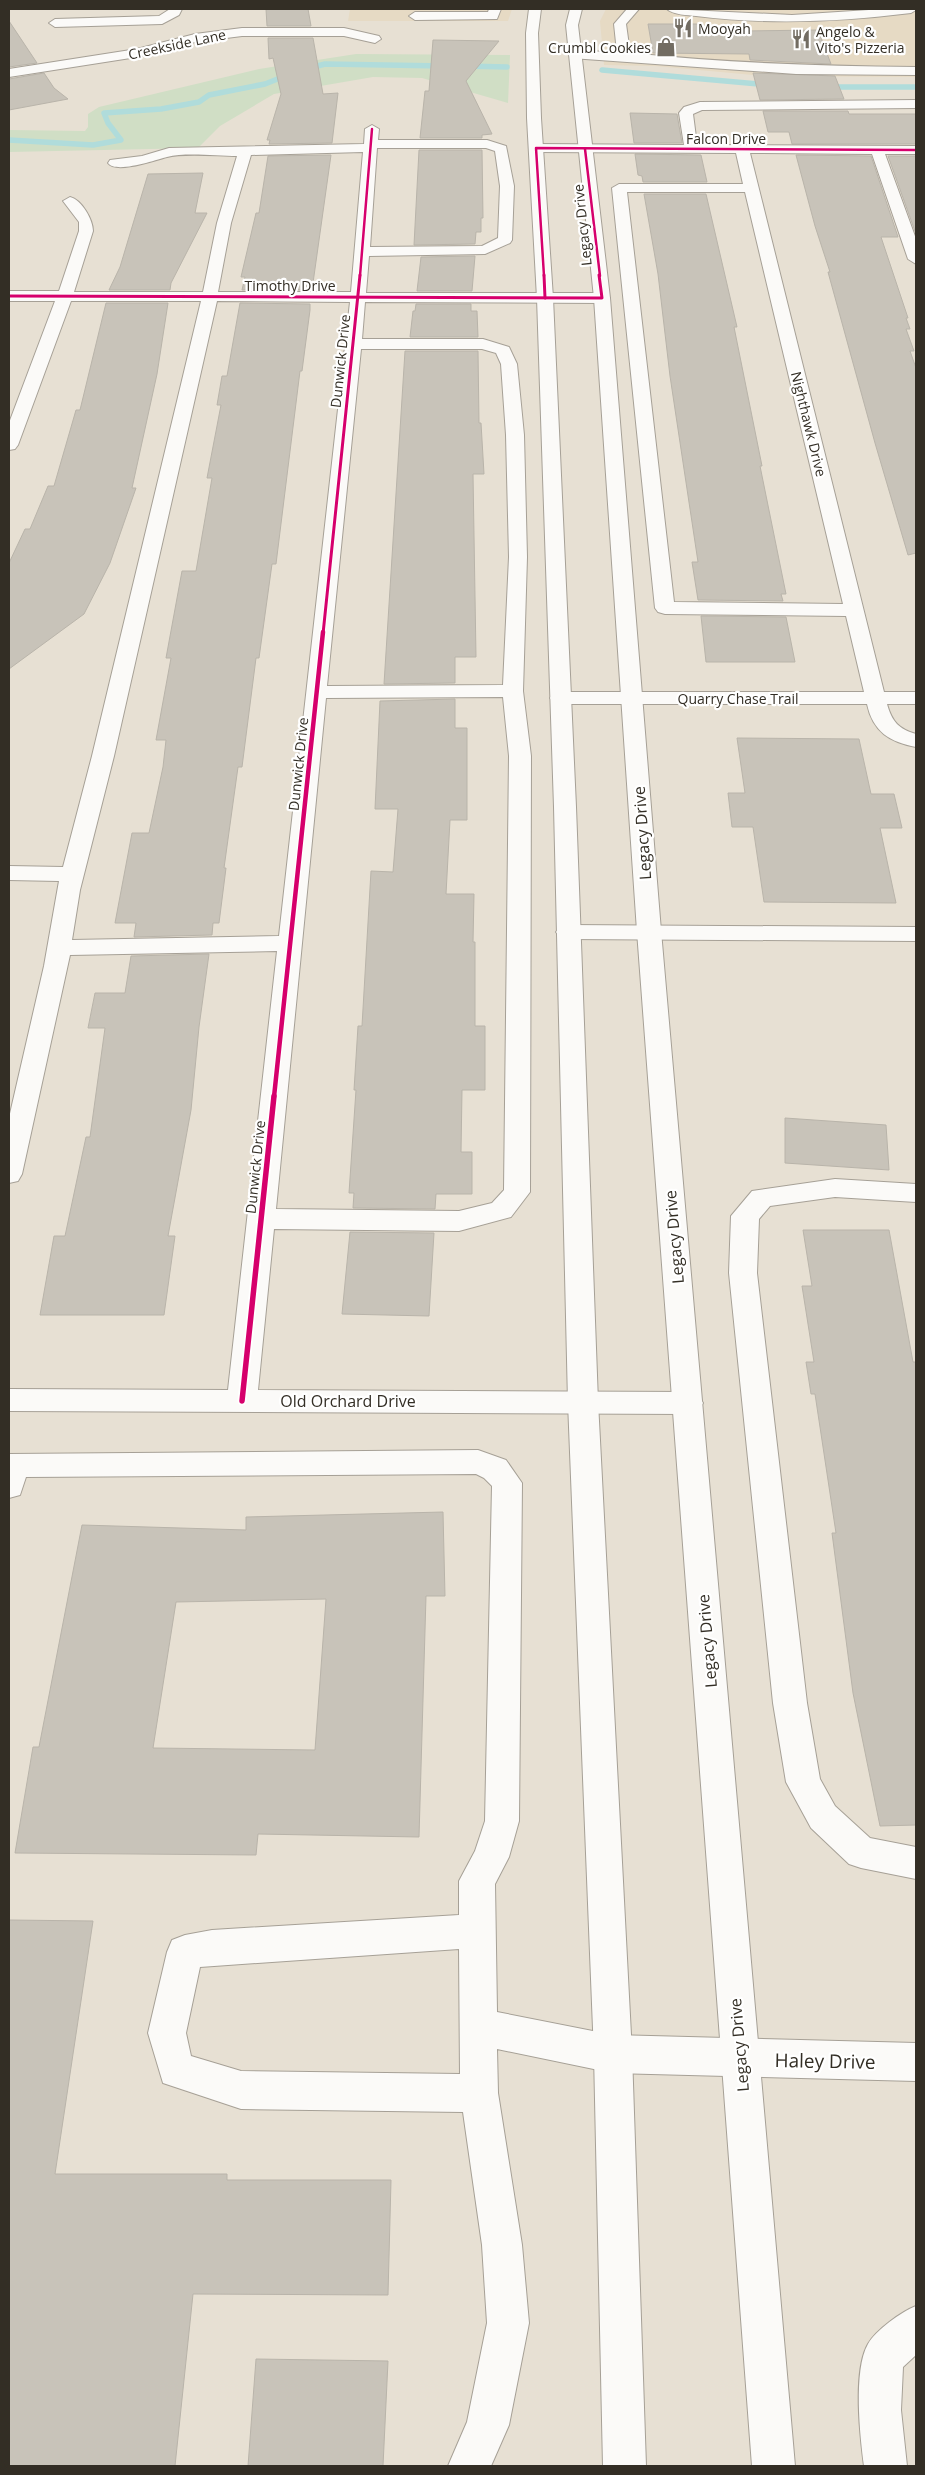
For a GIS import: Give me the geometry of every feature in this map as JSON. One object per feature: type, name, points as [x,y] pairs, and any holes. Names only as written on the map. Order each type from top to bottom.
[{"type":"street","points":[[57,9],[54,16],[60,36]]},
{"type":"street","points":[[55,23],[162,20],[175,12],[176,9]]},
{"type":"street","points":[[415,16],[493,16],[495,9]]},
{"type":"street","points":[[535,9],[532,33],[536,148],[545,298],[560,698],[583,1402],[614,2054],[625,2466]]},
{"type":"street","name":"Legacy Drive","points":[[576,9],[572,25],[602,298],[649,931],[774,2466]]},
{"type":"street","points":[[624,56],[620,24],[633,9]]},
{"type":"street","points":[[678,9],[836,18],[874,11],[911,9]]},
{"type":"street","name":"Creekside Lane","points":[[9,73],[137,53],[194,38],[242,32],[336,32],[375,39]]},
{"type":"street","points":[[70,49],[84,61]]},
{"type":"street","points":[[576,55],[624,56],[718,66],[796,70],[916,71]]},
{"type":"street","points":[[690,149],[686,113],[700,106],[916,104]]},
{"type":"street","points":[[115,163],[144,160],[169,152],[245,152],[371,140],[486,144],[501,149],[507,186],[505,240],[485,250],[362,252]]},
{"type":"street","name":"Dunwick Drive","points":[[242,1401],[358,297],[371,140]]},
{"type":"street","name":"Falcon Drive","points":[[536,148],[916,150]]},
{"type":"street","name":"Nighthawk Drive","points":[[742,149],[883,724],[901,737],[916,741]]},
{"type":"street","points":[[878,150],[916,259]]},
{"type":"street","points":[[9,1174],[25,1110],[72,874],[100,765],[210,296],[225,221],[245,152]]},
{"type":"street","points":[[752,188],[619,188],[665,608],[855,610]]},
{"type":"street","points":[[9,445],[65,296],[86,231],[86,222],[70,201]]},
{"type":"street","name":"Timothy Drive","points":[[9,296],[602,298]]},
{"type":"street","points":[[261,1220],[459,1221],[501,1210],[517,1192],[520,1006],[520,765],[513,692],[517,633],[517,502],[509,364],[503,350],[483,344],[353,344]]},
{"type":"street","points":[[316,692],[513,692]]},
{"type":"street","name":"Quarry Chase Trail","points":[[560,698],[916,698]]},
{"type":"street","points":[[9,873],[72,874]]},
{"type":"street","points":[[568,932],[916,934]]},
{"type":"street","points":[[58,948],[290,943]]},
{"type":"street","points":[[916,1193],[836,1188],[762,1198],[745,1216],[743,1273],[790,1703],[803,1782],[823,1818],[861,1852],[916,1863]]},
{"type":"street","name":"Old Orchard Drive","points":[[9,1400],[688,1402]]},
{"type":"street","points":[[10,1472],[478,1462],[495,1468],[507,1483],[502,1820],[491,1857],[477,1881],[477,1931],[479,2093],[502,2245],[508,2323],[488,2425],[469,2466]]},
{"type":"street","points":[[477,1931],[212,1947],[185,1952],[167,2033],[176,2070],[241,2090],[479,2093]]},
{"type":"street","name":"Haley Drive","points":[[479,2027],[614,2054],[740,2059],[916,2062]]},
{"type":"street","points":[[886,2466],[880,2410],[883,2356],[916,2327]]},
{"type":"shaded area","points":[[350,9],[512,9],[508,21],[348,21]]},
{"type":"shaded area","points":[[606,9],[916,9],[916,77],[765,76],[655,66],[604,65],[600,21]]},
{"type":"green space","points":[[356,54],[510,55],[508,103],[422,78],[373,77],[274,94],[220,126],[198,148],[9,152],[9,130],[85,131],[88,127],[88,114],[99,107],[259,69]]},
{"type":"building","points":[[266,9],[308,9],[311,26],[267,26]]},
{"type":"building","points":[[9,21],[37,63],[9,67]]},
{"type":"building","points":[[648,24],[696,24],[743,31],[818,30],[831,64],[750,60],[749,54],[653,53]]},
{"type":"building","points":[[268,38],[313,38],[323,94],[338,93],[332,143],[269,144],[270,140],[267,140],[281,94],[273,58],[269,59]]},
{"type":"building","points":[[433,40],[499,41],[466,81],[492,134],[482,135],[482,138],[420,138],[425,91],[429,91]]},
{"type":"building","points":[[44,73],[54,88],[68,99],[9,110],[9,79]]},
{"type":"building","points":[[753,73],[835,76],[844,99],[760,100]]},
{"type":"building","points":[[763,111],[848,111],[849,114],[916,114],[916,144],[792,144],[789,132],[768,132]]},
{"type":"building","points":[[630,113],[677,114],[682,143],[634,143]]},
{"type":"building","points":[[419,150],[482,150],[483,218],[481,218],[481,232],[476,232],[475,244],[414,245]]},
{"type":"building","points":[[635,154],[701,155],[707,182],[643,182],[642,176],[638,175]]},
{"type":"building","points":[[331,155],[312,290],[242,290],[245,277],[241,277],[256,213],[259,213],[268,156]]},
{"type":"building","points":[[796,155],[871,156],[898,237],[881,237],[908,318],[906,318],[910,329],[906,329],[914,351],[910,351],[916,368],[916,553],[908,555],[875,443],[828,272],[830,272],[815,226]]},
{"type":"building","points":[[888,156],[916,156],[916,234]]},
{"type":"building","points":[[203,173],[195,213],[207,213],[171,283],[170,290],[109,290],[120,267],[148,174]]},
{"type":"building","points":[[644,194],[706,194],[737,327],[734,327],[786,594],[781,594],[783,601],[698,600],[692,562],[698,562],[670,376],[658,274]]},
{"type":"building","points":[[475,256],[472,291],[417,291],[421,257]]},
{"type":"building","points":[[106,303],[168,303],[157,374],[132,488],[136,488],[110,563],[84,614],[9,669],[9,563],[25,529],[30,529],[48,486],[54,486],[76,410],[80,410]]},
{"type":"building","points":[[240,303],[310,304],[310,310],[302,371],[300,371],[276,564],[272,564],[259,658],[256,658],[242,767],[238,767],[224,868],[226,868],[219,923],[213,923],[212,935],[134,937],[136,923],[115,923],[132,833],[149,833],[163,767],[166,740],[156,740],[171,658],[166,658],[182,571],[196,571],[212,478],[207,478],[221,405],[217,405],[222,376],[227,376]]},
{"type":"building","points":[[416,304],[471,304],[471,311],[477,311],[478,337],[410,337],[413,311],[415,311]]},
{"type":"building","points":[[405,351],[478,351],[479,423],[481,423],[484,474],[473,474],[476,657],[455,657],[455,683],[384,684]]},
{"type":"building","points":[[701,616],[786,617],[795,662],[706,662]]},
{"type":"building","points":[[455,699],[455,728],[467,728],[467,820],[450,820],[446,894],[474,894],[475,1026],[485,1026],[485,1090],[462,1090],[461,1152],[472,1152],[472,1194],[436,1194],[435,1209],[353,1208],[354,1193],[349,1193],[356,1090],[354,1090],[358,1026],[362,1026],[371,871],[393,872],[398,809],[375,809],[380,701]]},
{"type":"building","points":[[737,738],[859,739],[871,794],[894,794],[902,828],[880,828],[896,903],[764,902],[753,827],[732,827],[728,793],[745,793]]},
{"type":"building","points":[[209,954],[199,1027],[191,1110],[168,1236],[175,1236],[164,1315],[40,1315],[54,1236],[65,1236],[86,1137],[90,1137],[105,1028],[88,1028],[95,993],[125,993],[131,956]]},
{"type":"building","points":[[785,1118],[886,1125],[889,1170],[785,1163]]},
{"type":"building","points":[[803,1230],[889,1230],[913,1362],[916,1362],[916,1825],[880,1826],[853,1693],[832,1533],[836,1533],[815,1394],[811,1394],[806,1362],[814,1362],[802,1286],[812,1286]]},
{"type":"building","points":[[350,1232],[434,1233],[429,1316],[342,1314]]},
{"type":"building","points":[[443,1512],[445,1596],[426,1596],[419,1837],[258,1834],[256,1855],[15,1853],[33,1747],[39,1747],[82,1525],[246,1530],[246,1517]],"holes":[[[326,1599],[315,1750],[153,1748],[176,1602]]]},
{"type":"building","points":[[9,1920],[93,1921],[55,2174],[227,2174],[227,2180],[391,2180],[388,2295],[193,2294],[175,2466],[9,2466]]},
{"type":"building","points":[[256,2359],[388,2361],[383,2466],[248,2466]]},
{"type":"waterway","points":[[9,140],[93,145],[121,140],[108,123],[104,113],[161,109],[199,102],[209,95],[265,84],[295,72],[325,64],[445,66]]},
{"type":"waterway","points":[[464,66],[507,67]]},
{"type":"waterway","points":[[602,70],[770,85]]},
{"type":"waterway","points":[[826,87],[916,87]]},
{"type":"cycle path","points":[[242,1401],[358,297],[372,129]]},
{"type":"cycle path","points":[[545,298],[536,148],[916,150]]},
{"type":"cycle path","points":[[9,296],[602,298],[585,149]]},
{"type":"place","name":"Mooyah","points":[[683,28]]},
{"type":"place","name":"Angelo & Vito's Pizzeria","points":[[801,39]]},
{"type":"place","name":"Crumbl Cookies","points":[[666,47]]}]
